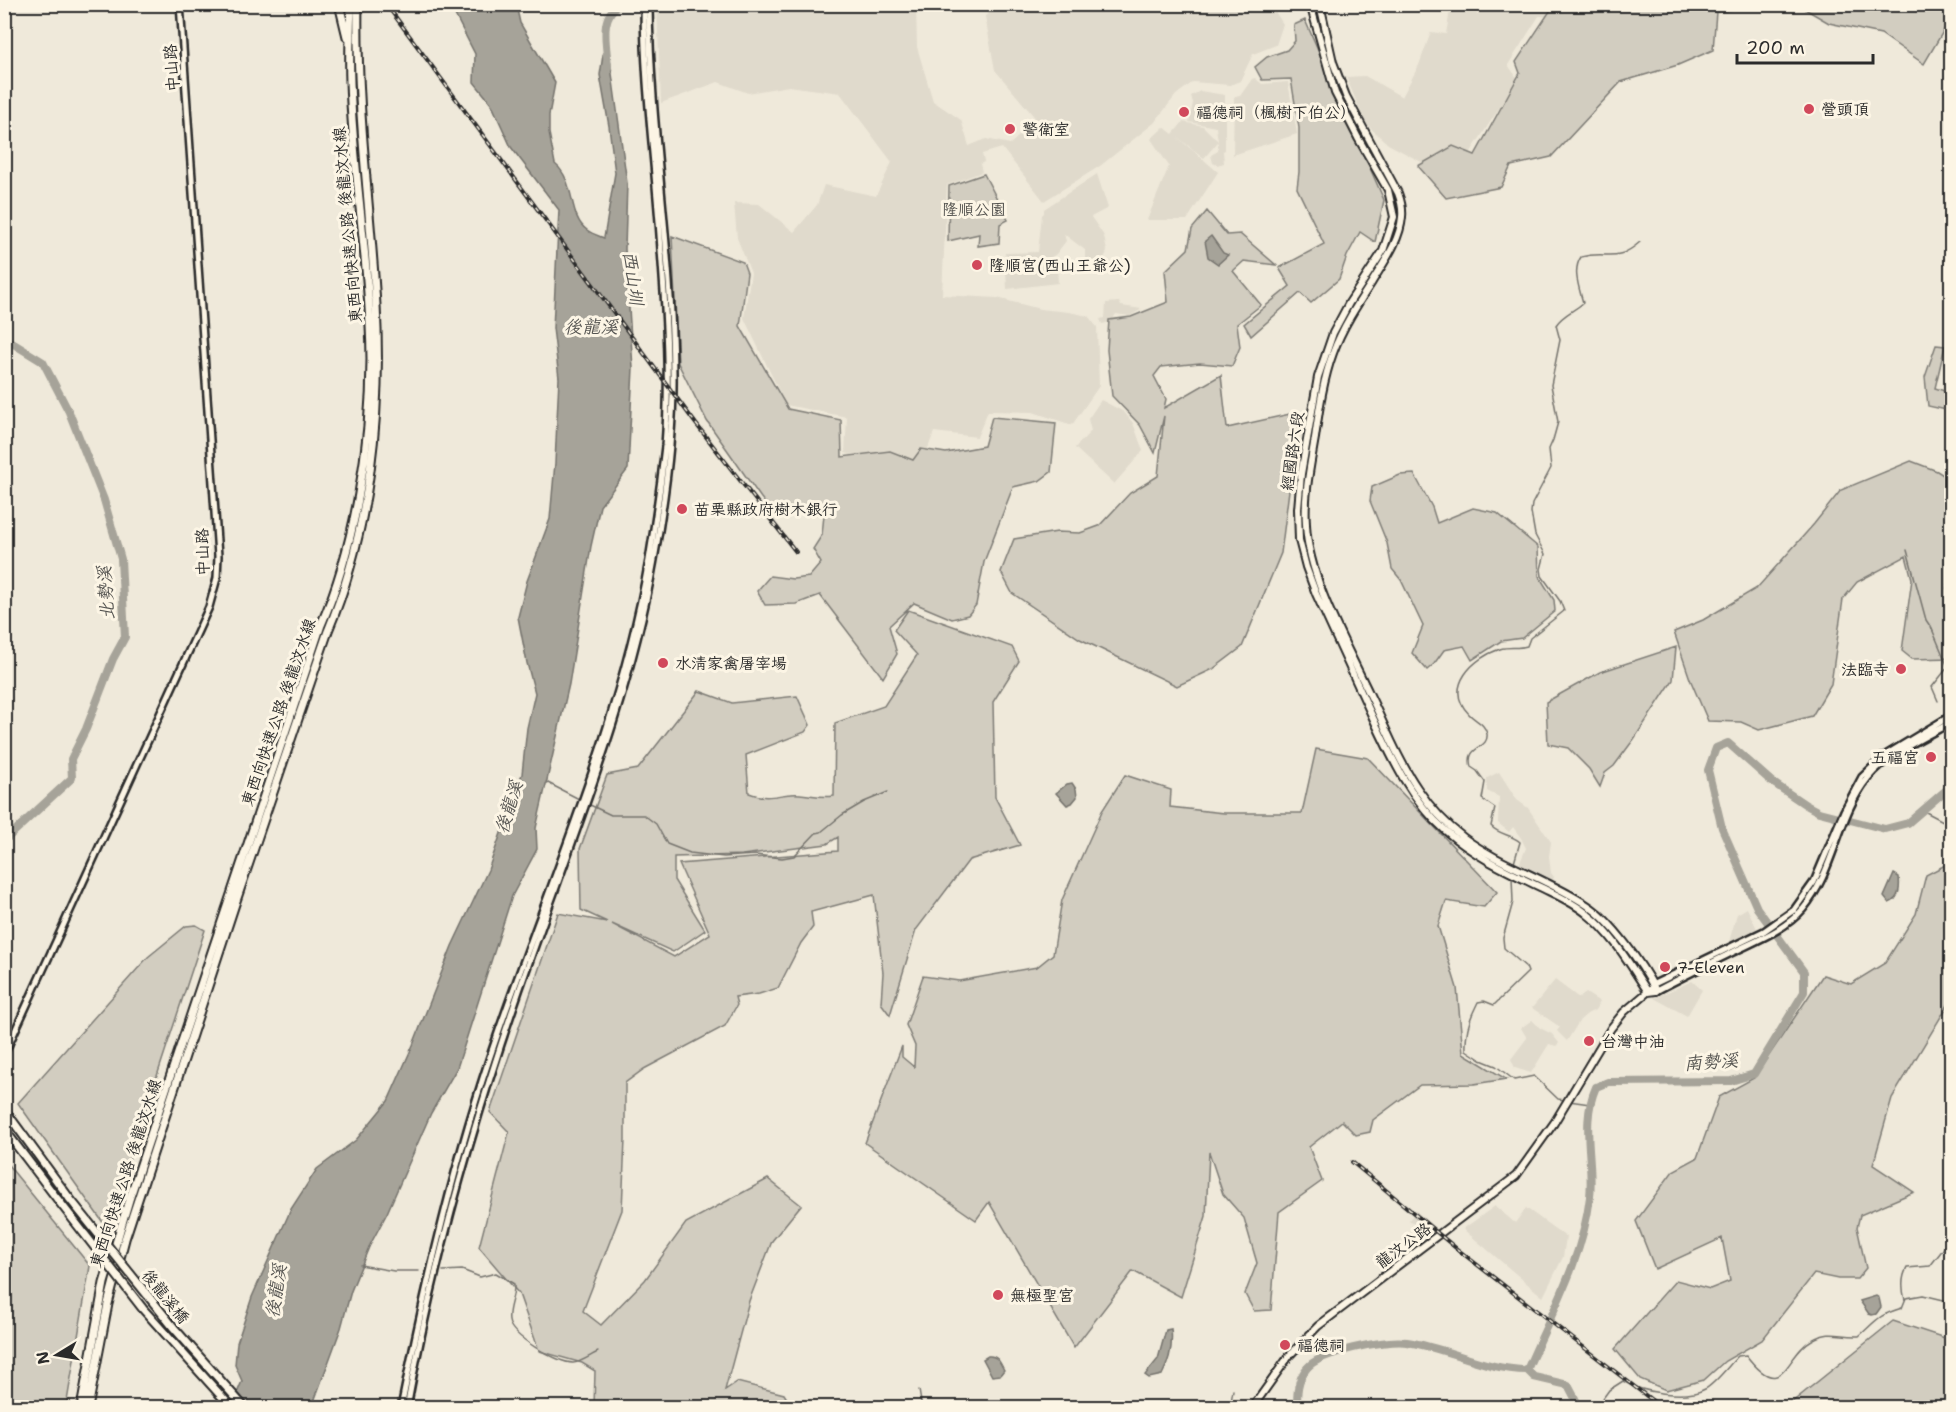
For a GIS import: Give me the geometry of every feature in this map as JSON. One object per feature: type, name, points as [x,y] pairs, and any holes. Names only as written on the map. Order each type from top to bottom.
[{"type":"highway","points":[[339,4],[350,49]]},
{"type":"highway","name":"東西向快速公路 後龍汶水線","points":[[81,1407],[104,1283],[129,1200],[306,670],[335,593],[349,543],[362,467],[369,408],[371,359],[351,102],[351,4]]},
{"type":"highway","name":"東西向快速公路 後龍汶水線","points":[[88,1407],[108,1304],[125,1239],[235,904],[340,601],[356,546],[370,469],[376,405],[377,343],[376,304],[359,98],[358,4]]},
{"type":"highway","name":"後龍溪橋","points":[[4,1110],[70,1199],[174,1328],[244,1407]]},
{"type":"highway","name":"後龍溪橋","points":[[4,1129],[143,1310],[232,1407]]},
{"type":"main road","name":"經國路六段","points":[[1310,4],[1335,93],[1388,189],[1394,217],[1383,251],[1349,303],[1317,377],[1301,474],[1298,508],[1299,540],[1316,594],[1399,772],[1413,794],[1446,831],[1471,850],[1504,870],[1515,871]]},
{"type":"main road","name":"經國路六段","points":[[1320,4],[1333,62],[1346,96],[1398,193],[1402,206],[1402,218],[1394,244],[1335,339],[1321,402],[1305,506],[1313,566],[1353,659],[1401,760],[1419,791],[1440,816],[1462,836],[1483,851],[1504,861],[1515,871]]},
{"type":"main road","points":[[1325,64],[1333,62]]},
{"type":"main road","points":[[1515,871],[1571,895],[1604,918],[1618,935],[1652,989]]},
{"type":"main road","name":"龍汶公路","points":[[1252,1407],[1288,1356],[1318,1326],[1516,1176],[1532,1156],[1572,1094],[1611,1028],[1624,1012],[1652,989]]},
{"type":"street","name":"中山路","points":[[4,1055],[205,617],[217,578],[218,555],[180,4]]},
{"type":"street","points":[[401,1407],[429,1276],[467,1127],[609,722],[649,561],[665,445],[667,380],[662,250],[646,66],[644,4]]},
{"type":"street","points":[[407,1407],[434,1276],[474,1129],[531,956],[614,724],[642,626],[654,561],[670,446],[673,378],[667,250],[650,66],[649,4]]},
{"type":"street","points":[[1652,989],[1781,924],[1805,897],[1862,777],[1952,716]]},
{"type":"street","points":[[1927,733],[1952,722]]},
{"type":"shaded area","points":[[1028,4],[1088,5],[1097,9],[1113,4],[1275,5],[1272,7],[1283,24],[1276,45],[1253,54],[1240,81],[1230,85],[1193,82],[1176,95],[1154,123],[1100,166],[1044,201],[1002,148],[982,154],[984,162],[980,164],[982,172],[947,185],[942,295],[997,298],[1040,309],[1069,312],[1088,316],[1097,327],[1099,386],[1072,425],[1033,412],[988,411],[977,437],[934,432],[918,475],[845,453],[847,417],[786,405],[744,318],[751,273],[737,238],[734,203],[759,204],[794,232],[817,205],[824,185],[876,196],[892,162],[840,93],[789,86],[748,93],[718,82],[661,103],[657,5],[916,5],[917,47],[933,101],[961,120],[969,146],[986,139],[1010,144],[1037,120],[995,70],[985,16],[999,5],[1015,5],[1021,10]]},
{"type":"shaded area","points":[[1451,5],[1460,5],[1478,14],[1485,5],[1588,5],[1582,18],[1539,16],[1508,65],[1518,79],[1465,161],[1427,165],[1388,144],[1366,124],[1346,77],[1365,76],[1402,97],[1419,65],[1431,32],[1446,34]]},
{"type":"shaded area","points":[[1255,78],[1262,84],[1288,82],[1297,134],[1233,155],[1234,97],[1240,96]]},
{"type":"shaded area","points":[[1200,91],[1225,95],[1224,163],[1217,165],[1213,163],[1211,155],[1218,151],[1218,142],[1204,158],[1177,137],[1218,172],[1187,220],[1147,220],[1169,166],[1151,139],[1164,127],[1173,134],[1183,122],[1203,126],[1218,141],[1216,127],[1189,122],[1193,103],[1191,96]]},
{"type":"shaded area","points":[[1097,174],[1108,208],[1091,217],[1104,236],[1107,252],[1103,260],[1098,259],[1095,264],[1085,257],[1085,250],[1064,234],[1066,241],[1049,259],[1057,267],[1058,283],[1007,289],[1005,253],[1038,252],[1044,209]]},
{"type":"shaded area","points":[[1119,302],[1121,306],[1142,309],[1130,316],[1116,314],[1111,322],[1102,324],[1100,319],[1105,318],[1106,303]]},
{"type":"shaded area","points":[[1101,400],[1124,412],[1133,423],[1143,451],[1114,484],[1075,448],[1091,431],[1088,419]]},
{"type":"shaded area","points":[[1499,772],[1517,800],[1528,808],[1551,842],[1549,856],[1551,873],[1554,877],[1552,882],[1519,865],[1526,848],[1521,838],[1513,827],[1509,832],[1498,823],[1499,797],[1487,791],[1487,778]]},
{"type":"shaded area","points":[[1747,908],[1758,931],[1728,945],[1737,914]]},
{"type":"shaded area","points":[[1555,980],[1579,998],[1586,993],[1600,1002],[1595,1010],[1580,1020],[1567,1041],[1557,1031],[1560,1027],[1532,1008]]},
{"type":"shaded area","points":[[1692,981],[1702,990],[1687,1016],[1654,998]]},
{"type":"shaded area","points":[[1532,1020],[1540,1028],[1552,1034],[1559,1043],[1556,1046],[1549,1044],[1531,1073],[1515,1068],[1511,1059],[1527,1038],[1521,1028]]},
{"type":"shaded area","points":[[1495,1206],[1515,1223],[1526,1208],[1566,1237],[1563,1257],[1543,1297],[1463,1229]]},
{"type":"shaded area","points":[[1416,1211],[1437,1230],[1430,1237],[1409,1220]]},
{"type":"green space","points":[[1554,5],[1733,5],[1731,10],[1716,12],[1713,50],[1678,65],[1621,82],[1551,157],[1511,166],[1501,187],[1446,198],[1418,166],[1453,146],[1475,155],[1520,73],[1516,62]]},
{"type":"green space","points":[[1798,5],[1951,5],[1951,18],[1924,64],[1881,34],[1829,23]]},
{"type":"green space","points":[[1305,20],[1384,200],[1375,242],[1360,232],[1347,256],[1339,279],[1311,303],[1300,293],[1251,336],[1244,324],[1290,286],[1279,268],[1324,244],[1297,188],[1299,128],[1291,79],[1262,80],[1255,67],[1267,57],[1287,50],[1295,41],[1294,25]]},
{"type":"green space","name":"隆順公園","points":[[984,174],[1008,220],[1000,224],[999,243],[978,246],[979,234],[948,241],[949,186]]},
{"type":"green space","points":[[1207,211],[1227,235],[1240,234],[1276,265],[1244,261],[1233,271],[1261,305],[1237,324],[1240,347],[1232,366],[1200,363],[1161,367],[1154,376],[1166,399],[1164,408],[1221,375],[1227,428],[1299,412],[1281,553],[1242,647],[1213,669],[1177,686],[1080,639],[1012,593],[1001,572],[1014,539],[1057,532],[1080,533],[1099,526],[1130,493],[1158,476],[1164,416],[1155,453],[1140,425],[1112,396],[1107,350],[1109,320],[1131,317],[1168,302],[1165,271],[1188,249],[1192,229]]},
{"type":"green space","points":[[672,236],[743,262],[747,273],[740,326],[788,409],[841,420],[842,457],[890,451],[913,460],[921,449],[946,453],[984,446],[992,417],[1056,423],[1051,472],[1039,481],[1013,487],[984,562],[976,605],[968,615],[952,619],[914,603],[889,626],[897,654],[883,678],[820,595],[796,604],[765,605],[757,591],[770,576],[793,579],[809,577],[821,563],[813,549],[822,535],[824,515],[778,509],[773,512],[707,421],[678,363]]},
{"type":"green space","points":[[1936,345],[1945,346],[1935,388],[1951,393],[1951,411],[1928,406],[1925,377]]},
{"type":"green space","points":[[1911,461],[1937,471],[1951,480],[1952,576],[1947,588],[1951,588],[1951,658],[1912,659],[1902,651],[1912,579],[1906,556],[1857,582],[1843,599],[1831,684],[1812,716],[1759,730],[1741,722],[1708,721],[1690,679],[1674,632],[1703,620],[1757,588],[1841,490]]},
{"type":"green space","points":[[1414,474],[1432,507],[1437,523],[1473,508],[1497,513],[1538,547],[1539,576],[1554,600],[1555,611],[1522,638],[1501,641],[1472,660],[1464,646],[1444,650],[1427,670],[1412,653],[1423,626],[1401,580],[1392,569],[1387,543],[1370,501],[1372,487],[1400,475]]},
{"type":"green space","points":[[908,610],[1012,647],[1019,661],[993,702],[995,797],[1020,845],[969,860],[916,930],[890,1015],[881,1003],[883,973],[874,895],[811,912],[813,927],[801,943],[778,988],[759,994],[735,997],[737,1005],[725,1026],[644,1069],[625,1083],[622,1210],[583,1311],[601,1325],[645,1280],[686,1223],[768,1179],[801,1205],[772,1241],[749,1301],[725,1390],[737,1382],[784,1394],[792,1407],[594,1407],[595,1371],[582,1363],[539,1351],[519,1294],[479,1247],[509,1132],[490,1112],[558,913],[607,922],[581,910],[580,849],[607,775],[638,769],[699,691],[732,703],[797,696],[810,725],[805,732],[746,755],[749,793],[764,797],[793,794],[834,796],[835,723],[884,706],[917,655],[894,630]],"holes":[[[838,837],[838,851],[679,864],[710,934],[674,957],[612,924],[673,952],[705,930],[674,880],[674,857],[742,855],[827,844]]]},
{"type":"green space","points":[[1676,647],[1673,680],[1634,739],[1614,766],[1605,773],[1600,787],[1589,769],[1568,748],[1548,744],[1546,702],[1600,672]]},
{"type":"green space","points":[[1316,749],[1368,758],[1497,892],[1484,907],[1446,901],[1438,926],[1457,988],[1463,1053],[1506,1079],[1474,1084],[1420,1085],[1373,1120],[1370,1132],[1356,1135],[1342,1121],[1309,1147],[1322,1181],[1279,1212],[1271,1310],[1254,1311],[1245,1294],[1257,1263],[1244,1218],[1223,1194],[1209,1152],[1206,1216],[1181,1297],[1133,1271],[1074,1348],[989,1202],[976,1220],[865,1143],[902,1046],[902,1057],[914,1067],[915,1046],[906,1025],[923,976],[959,981],[1037,967],[1053,954],[1062,900],[1102,811],[1125,775],[1171,790],[1170,807],[1224,813],[1302,813]]},
{"type":"green space","points":[[1951,862],[1951,1000],[1892,1098],[1873,1165],[1914,1192],[1860,1215],[1857,1227],[1866,1268],[1857,1279],[1838,1279],[1814,1274],[1762,1340],[1725,1361],[1704,1380],[1666,1390],[1640,1379],[1615,1349],[1676,1280],[1710,1289],[1730,1281],[1722,1238],[1655,1269],[1636,1221],[1673,1171],[1697,1158],[1719,1097],[1754,1078],[1823,975],[1851,984],[1885,963],[1916,914],[1926,875]]},
{"type":"green space","points":[[196,925],[205,930],[107,1228],[18,1103],[148,957],[186,926]]},
{"type":"green space","points":[[4,1160],[90,1266],[66,1407],[5,1407]]},
{"type":"green space","points":[[1893,1321],[1951,1340],[1951,1407],[1786,1407]]},
{"type":"water","name":"後龍溪","points":[[450,5],[516,5],[520,23],[555,83],[549,115],[549,133],[555,164],[562,171],[566,180],[581,224],[589,231],[604,238],[615,173],[600,75],[603,55],[610,59],[627,183],[625,249],[633,368],[628,469],[600,506],[591,546],[569,684],[536,828],[537,849],[512,896],[457,1068],[431,1113],[387,1213],[369,1247],[351,1291],[341,1328],[312,1407],[231,1408],[242,1381],[235,1365],[237,1343],[252,1297],[291,1209],[317,1169],[356,1140],[388,1101],[452,946],[488,870],[522,774],[527,728],[535,693],[518,617],[527,581],[550,519],[559,378],[553,328],[559,210],[511,147],[491,103],[474,82],[475,54]]},
{"type":"water","points":[[1211,236],[1223,253],[1228,255],[1218,264],[1208,257],[1205,241]]},
{"type":"water","points":[[1072,783],[1077,797],[1067,805],[1056,793],[1067,784]]},
{"type":"water","points":[[1894,874],[1899,877],[1899,889],[1895,899],[1889,903],[1884,897]]},
{"type":"water","points":[[1876,1296],[1879,1298],[1881,1307],[1876,1314],[1872,1315],[1860,1301]]},
{"type":"water","points":[[1171,1329],[1172,1341],[1165,1369],[1162,1375],[1149,1378],[1145,1375],[1158,1359],[1166,1330]]},
{"type":"water","points":[[988,1356],[1000,1362],[1004,1370],[1000,1375],[992,1376],[983,1359]]},
{"type":"waterway","name":"西山圳","points":[[608,67],[606,24],[613,9],[620,4]]},
{"type":"waterway","points":[[1514,863],[1520,842],[1491,826],[1495,808],[1482,799],[1485,782],[1471,767],[1471,755],[1484,743],[1487,734],[1480,722],[1469,714],[1462,704],[1459,694],[1460,684],[1471,666],[1480,659],[1500,649],[1527,646],[1530,638],[1564,611],[1560,601],[1542,576],[1541,569],[1545,554],[1535,535],[1531,512],[1532,504],[1551,468],[1549,449],[1558,422],[1551,385],[1560,340],[1556,325],[1583,303],[1577,273],[1581,257],[1617,255],[1640,242]]},
{"type":"waterway","name":"北勢溪","points":[[4,338],[43,362],[69,412],[104,500],[121,559],[125,637],[113,659],[86,729],[71,759],[72,778],[4,841]]},
{"type":"waterway","points":[[1907,550],[1926,620],[1948,667],[1932,687],[1938,701]]},
{"type":"waterway","name":"南勢溪","points":[[1297,1408],[1299,1382],[1307,1368],[1325,1357],[1370,1345],[1407,1342],[1481,1363],[1527,1370],[1565,1285],[1581,1242],[1590,1197],[1588,1128],[1591,1101],[1596,1087],[1608,1082],[1731,1081],[1754,1074],[1804,992],[1804,972],[1757,908],[1722,828],[1708,770],[1716,748],[1728,743],[1772,782],[1819,812],[1885,829],[1908,823],[1952,785]]},
{"type":"waterway","points":[[546,782],[581,800]]},
{"type":"waterway","points":[[588,804],[611,815],[644,815],[656,824],[667,844],[690,853],[724,857],[755,855],[782,858],[794,856],[816,833],[821,832],[842,815],[888,792]]},
{"type":"waterway","points":[[1922,810],[1943,821],[1952,822]]},
{"type":"waterway","points":[[1512,877],[1513,902],[1503,938],[1504,948],[1526,967],[1528,972],[1494,1005],[1484,1001],[1478,1002],[1469,1025],[1466,1050],[1496,1066],[1514,1080],[1534,1076],[1558,1099],[1565,1100]]},
{"type":"waterway","points":[[1569,1101],[1590,1104]]},
{"type":"waterway","points":[[1905,1300],[1903,1284],[1907,1268],[1930,1266],[1944,1248],[1952,1231]]},
{"type":"waterway","points":[[360,1265],[394,1271],[419,1271]]},
{"type":"waterway","points":[[443,1271],[462,1270],[480,1277],[496,1273],[514,1284],[509,1321],[518,1334],[546,1354],[566,1362],[576,1363],[598,1352]]},
{"type":"waterway","points":[[1594,1408],[1609,1390],[1623,1381],[1640,1388],[1663,1393],[1697,1392],[1714,1383],[1738,1356],[1746,1355],[1759,1369],[1769,1376],[1776,1376],[1783,1372],[1803,1347],[1812,1340],[1830,1334],[1859,1336],[1882,1316],[1902,1308],[1906,1298],[1923,1295],[1952,1302]]},
{"type":"waterway","points":[[1527,1370],[1534,1377],[1568,1385],[1580,1408]]},
{"type":"waterway","points":[[919,1390],[922,1408]]},
{"type":"waterway","points":[[1230,1408],[1233,1390]]},
{"type":"railway","points":[[386,4],[696,424],[796,552]]},
{"type":"railway","points":[[1352,1162],[1457,1249],[1662,1408]]},
{"type":"place","name":"營頭頂","points":[[1809,109]]},
{"type":"place","name":"福德祠（楓樹下伯公）","points":[[1184,112]]},
{"type":"place","name":"警衛室","points":[[1010,129]]},
{"type":"place","name":"隆順宮(西山王爺公)","points":[[977,265]]},
{"type":"place","name":"苗栗縣政府樹木銀行","points":[[682,509]]},
{"type":"place","name":"水清家禽屠宰場","points":[[663,663]]},
{"type":"place","name":"法臨寺","points":[[1901,669]]},
{"type":"place","name":"五福宮","points":[[1931,757]]},
{"type":"place","name":"7-Eleven","points":[[1665,967]]},
{"type":"place","name":"台灣中油","points":[[1589,1041]]},
{"type":"place","name":"無極聖宮","points":[[998,1295]]},
{"type":"place","name":"福德祠","points":[[1285,1345]]}]
